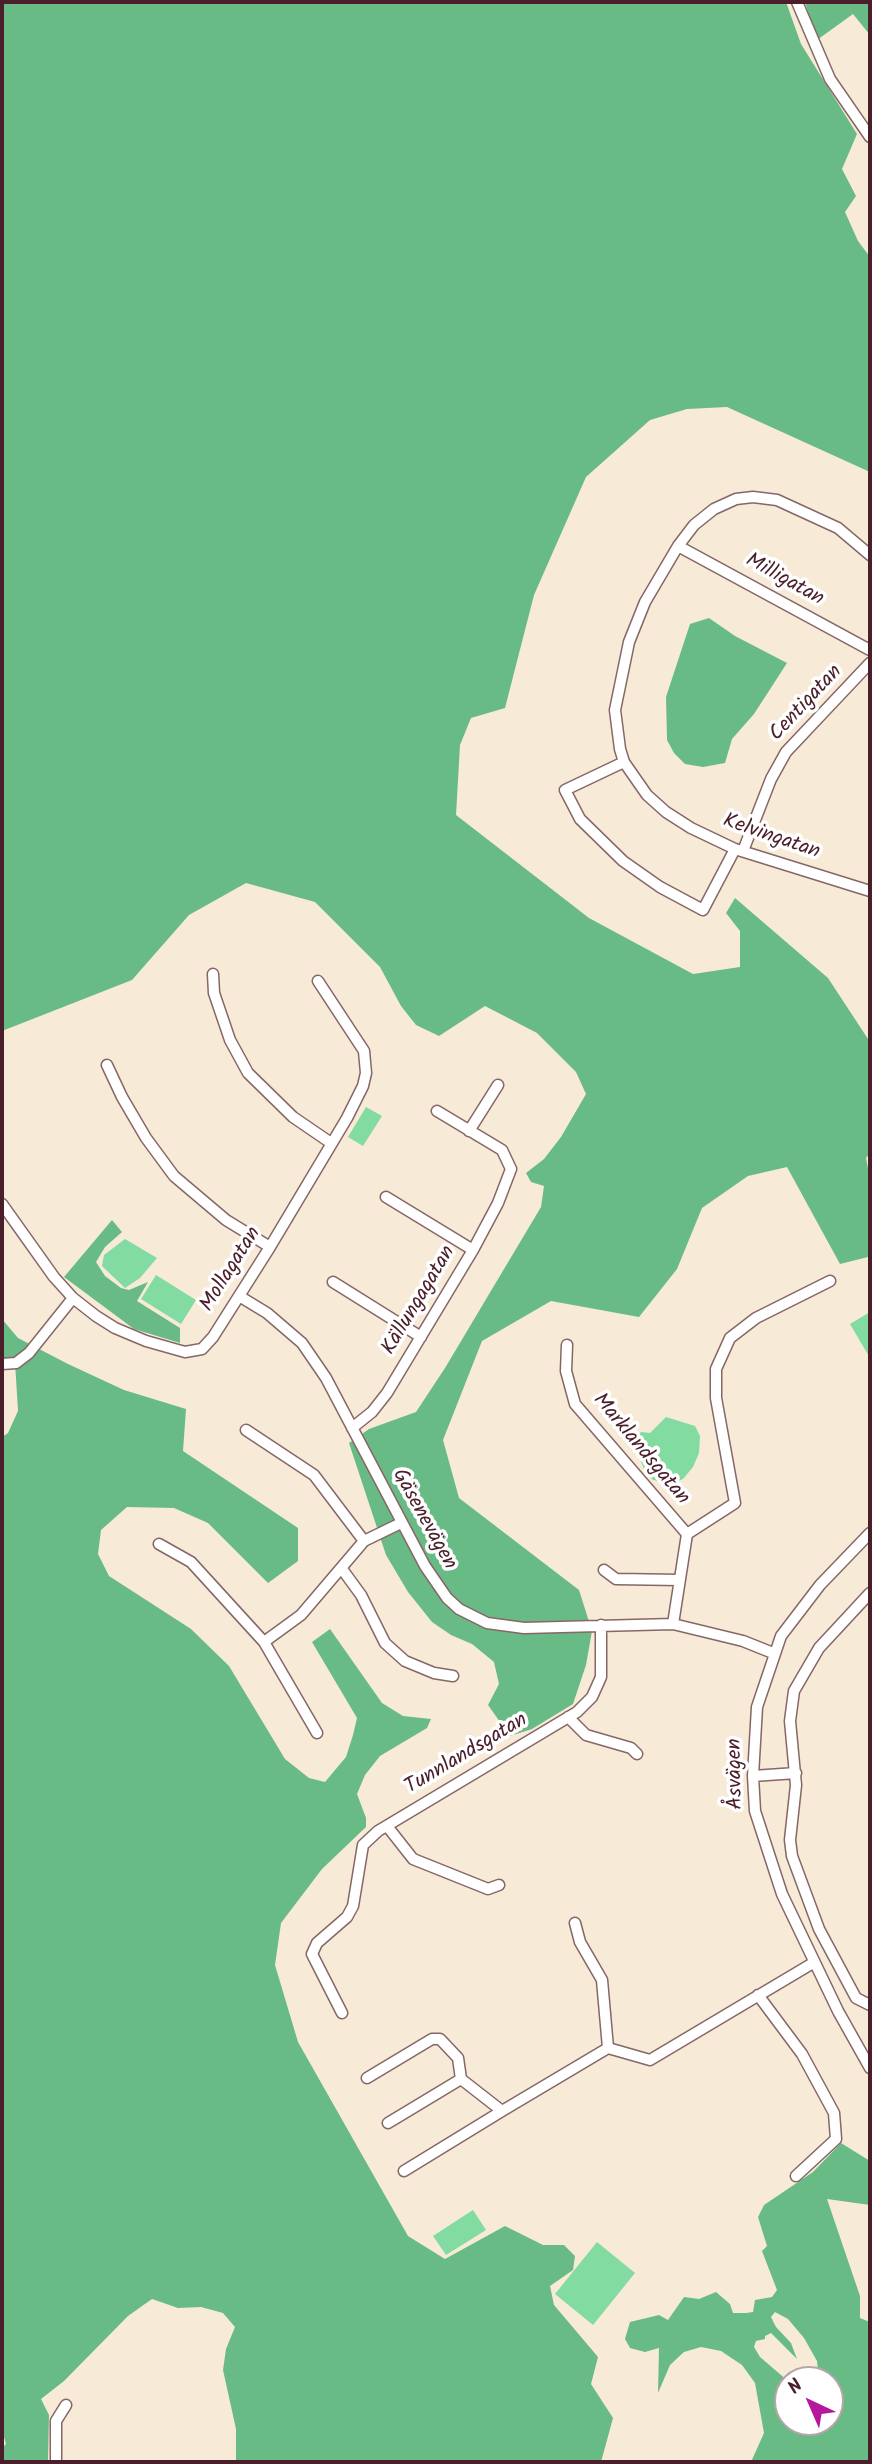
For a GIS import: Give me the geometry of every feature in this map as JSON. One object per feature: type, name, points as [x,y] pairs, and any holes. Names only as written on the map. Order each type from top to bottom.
[{"type":"street","points":[[797,2],[830,79],[870,137]]},
{"type":"street","points":[[678,546],[694,525],[714,509],[736,499],[753,497],[776,500],[823,520],[852,537],[870,555]]},
{"type":"street","name":"Milligatan","points":[[678,546],[870,650]]},
{"type":"street","name":"Kelvingatan","points":[[678,546],[645,602],[621,671],[616,698],[616,726],[624,761],[647,795],[666,812],[691,828],[739,850],[870,891]]},
{"type":"street","name":"Centigatan","points":[[624,761],[565,790],[580,819],[623,861],[702,910],[739,850],[786,752],[870,663]]},
{"type":"street","points":[[214,974],[214,993],[230,1040],[248,1073],[293,1117],[331,1143]]},
{"type":"street","name":"Mollagatan","points":[[2,1204],[73,1298],[115,1328],[185,1352],[197,1351],[208,1344],[270,1247],[363,1086],[366,1062],[358,1038],[318,981]]},
{"type":"street","points":[[107,1065],[142,1131],[174,1176],[206,1205],[270,1247]]},
{"type":"street","points":[[437,1111],[469,1131],[498,1085]]},
{"type":"street","name":"Källungagatan","points":[[352,1428],[379,1404],[473,1250],[506,1184],[511,1169],[507,1155],[469,1131]]},
{"type":"street","points":[[386,1197],[473,1250]]},
{"type":"street","name":"Marklandsgatan","points":[[673,1624],[687,1534],[735,1503],[716,1398],[716,1369],[730,1338],[756,1318],[830,1280]]},
{"type":"street","points":[[333,1282],[421,1337]]},
{"type":"street","name":"Gäsenevägen","points":[[239,1296],[267,1313],[302,1343],[326,1378],[401,1523],[435,1582],[453,1603],[487,1623],[524,1628],[673,1624],[743,1641],[773,1653]]},
{"type":"street","points":[[2,1364],[16,1363],[29,1353],[73,1298]]},
{"type":"street","name":"Marklandsgatan","points":[[567,1345],[566,1371],[575,1404],[687,1534]]},
{"type":"street","points":[[246,1430],[314,1475],[365,1541]]},
{"type":"street","points":[[264,1642],[301,1615],[365,1541],[401,1523]]},
{"type":"street","name":"Åsvägen","points":[[870,1532],[804,1605],[781,1636],[773,1653],[757,1707],[752,1776],[755,1811],[782,1894],[813,1963],[870,2068]]},
{"type":"street","points":[[159,1544],[191,1562],[264,1642],[317,1733]]},
{"type":"street","points":[[342,1569],[361,1595],[385,1643],[404,1661],[434,1673],[453,1676]]},
{"type":"street","points":[[604,1570],[616,1579],[680,1580]]},
{"type":"street","points":[[870,1593],[819,1648],[799,1677],[790,1721],[796,1773],[790,1822],[792,1856],[820,1929],[847,1984],[856,1997],[870,2005]]},
{"type":"street","name":"Tunnlandsgatan","points":[[342,2013],[312,1954],[317,1943],[347,1917],[357,1891],[363,1845],[387,1826],[568,1717],[592,1697],[601,1677],[601,1625]]},
{"type":"street","points":[[568,1717],[586,1735],[631,1748],[637,1754]]},
{"type":"street","points":[[752,1776],[796,1773]]},
{"type":"street","points":[[387,1826],[413,1859],[488,1889],[499,1885]]},
{"type":"street","points":[[575,1923],[580,1942],[602,1980],[608,2048]]},
{"type":"street","points":[[404,2171],[608,2048],[650,2060],[813,1963]]},
{"type":"street","points":[[758,1995],[802,2054],[834,2113],[836,2139],[796,2176]]},
{"type":"street","points":[[366,2078],[432,2039],[446,2042],[458,2058],[461,2079],[502,2111]]},
{"type":"street","points":[[388,2123],[461,2079]]},
{"type":"street","points":[[56,2462],[56,2421],[66,2405]]},
{"type":"green space","points":[[2,2],[786,2],[801,44],[857,134],[842,169],[856,196],[845,212],[858,241],[870,257],[870,472],[727,407],[687,409],[650,420],[586,477],[534,595],[505,708],[471,718],[460,745],[456,815],[589,918],[693,974],[740,967],[740,931],[726,913],[735,898],[828,978],[870,1042],[870,1153],[866,1158],[870,1179],[868,1257],[840,1264],[787,1167],[748,1176],[702,1208],[677,1269],[639,1317],[551,1301],[482,1341],[443,1440],[459,1498],[579,1590],[592,1631],[586,1665],[573,1704],[532,1729],[510,1736],[488,1705],[499,1684],[494,1662],[472,1644],[451,1635],[432,1622],[408,1592],[386,1555],[349,1443],[369,1429],[416,1412],[445,1368],[541,1207],[544,1186],[531,1182],[526,1173],[544,1159],[561,1137],[586,1094],[576,1072],[537,1033],[485,1006],[439,1036],[416,1025],[401,1006],[380,967],[315,902],[246,883],[189,915],[132,980],[2,1031]]},
{"type":"green space","points":[[805,2],[870,2],[870,35],[853,14],[817,40]]},
{"type":"green space","points":[[709,618],[735,636],[787,663],[754,714],[732,739],[725,763],[703,767],[685,764],[674,753],[667,740],[666,697],[690,624]]},
{"type":"green space","points":[[366,1107],[382,1116],[363,1146],[348,1137]]},
{"type":"green space","points":[[112,1220],[122,1232],[105,1247],[96,1262],[105,1276],[121,1288],[129,1290],[148,1282],[137,1301],[180,1328],[180,1343],[134,1329],[64,1277]]},
{"type":"green space","points":[[125,1239],[157,1258],[140,1278],[125,1288],[102,1266],[104,1255]]},
{"type":"green space","points":[[156,1275],[196,1300],[181,1324],[141,1299]]},
{"type":"green space","points":[[870,1312],[870,1358],[850,1324]]},
{"type":"green space","points":[[2,1319],[18,1338],[68,1364],[124,1390],[186,1409],[183,1451],[298,1528],[298,1561],[268,1583],[208,1523],[174,1508],[127,1507],[101,1530],[98,1554],[109,1576],[191,1629],[229,1666],[285,1759],[309,1778],[325,1782],[346,1757],[357,1718],[312,1642],[330,1629],[382,1703],[403,1716],[431,1719],[427,1728],[380,1756],[365,1775],[357,1794],[366,1818],[366,1827],[322,1869],[281,1923],[275,1965],[298,2042],[408,2236],[445,2259],[505,2226],[543,2245],[564,2245],[575,2256],[573,2270],[550,2286],[554,2305],[598,2357],[591,2384],[613,2418],[601,2462],[236,2462],[236,2429],[223,2370],[226,2349],[235,2327],[223,2313],[201,2307],[178,2308],[152,2299],[128,2316],[64,2381],[41,2399],[49,2415],[48,2462],[2,2462],[2,2448],[6,2444],[2,2430],[2,1437],[8,1433],[18,1411],[15,1362],[2,1362]]},
{"type":"green space","points":[[666,1417],[695,1426],[700,1436],[699,1453],[693,1467],[683,1479],[673,1483],[653,1480],[644,1469],[636,1449],[635,1438],[641,1432],[650,1433]]},
{"type":"green space","points":[[841,2143],[870,2161],[870,2205],[827,2199],[860,2296],[860,2318],[870,2322],[870,2462],[751,2462],[764,2433],[755,2383],[742,2365],[721,2351],[701,2347],[684,2352],[670,2365],[658,2393],[659,2348],[645,2352],[630,2348],[625,2339],[630,2322],[659,2315],[668,2320],[684,2297],[699,2299],[716,2292],[730,2304],[733,2313],[746,2313],[753,2312],[755,2300],[772,2297],[777,2290],[762,2251],[767,2246],[758,2217],[764,2205],[813,2172]]},
{"type":"green space","points":[[473,2210],[486,2230],[446,2255],[433,2236]]},
{"type":"green space","points":[[597,2242],[635,2273],[593,2325],[555,2294]]}]
